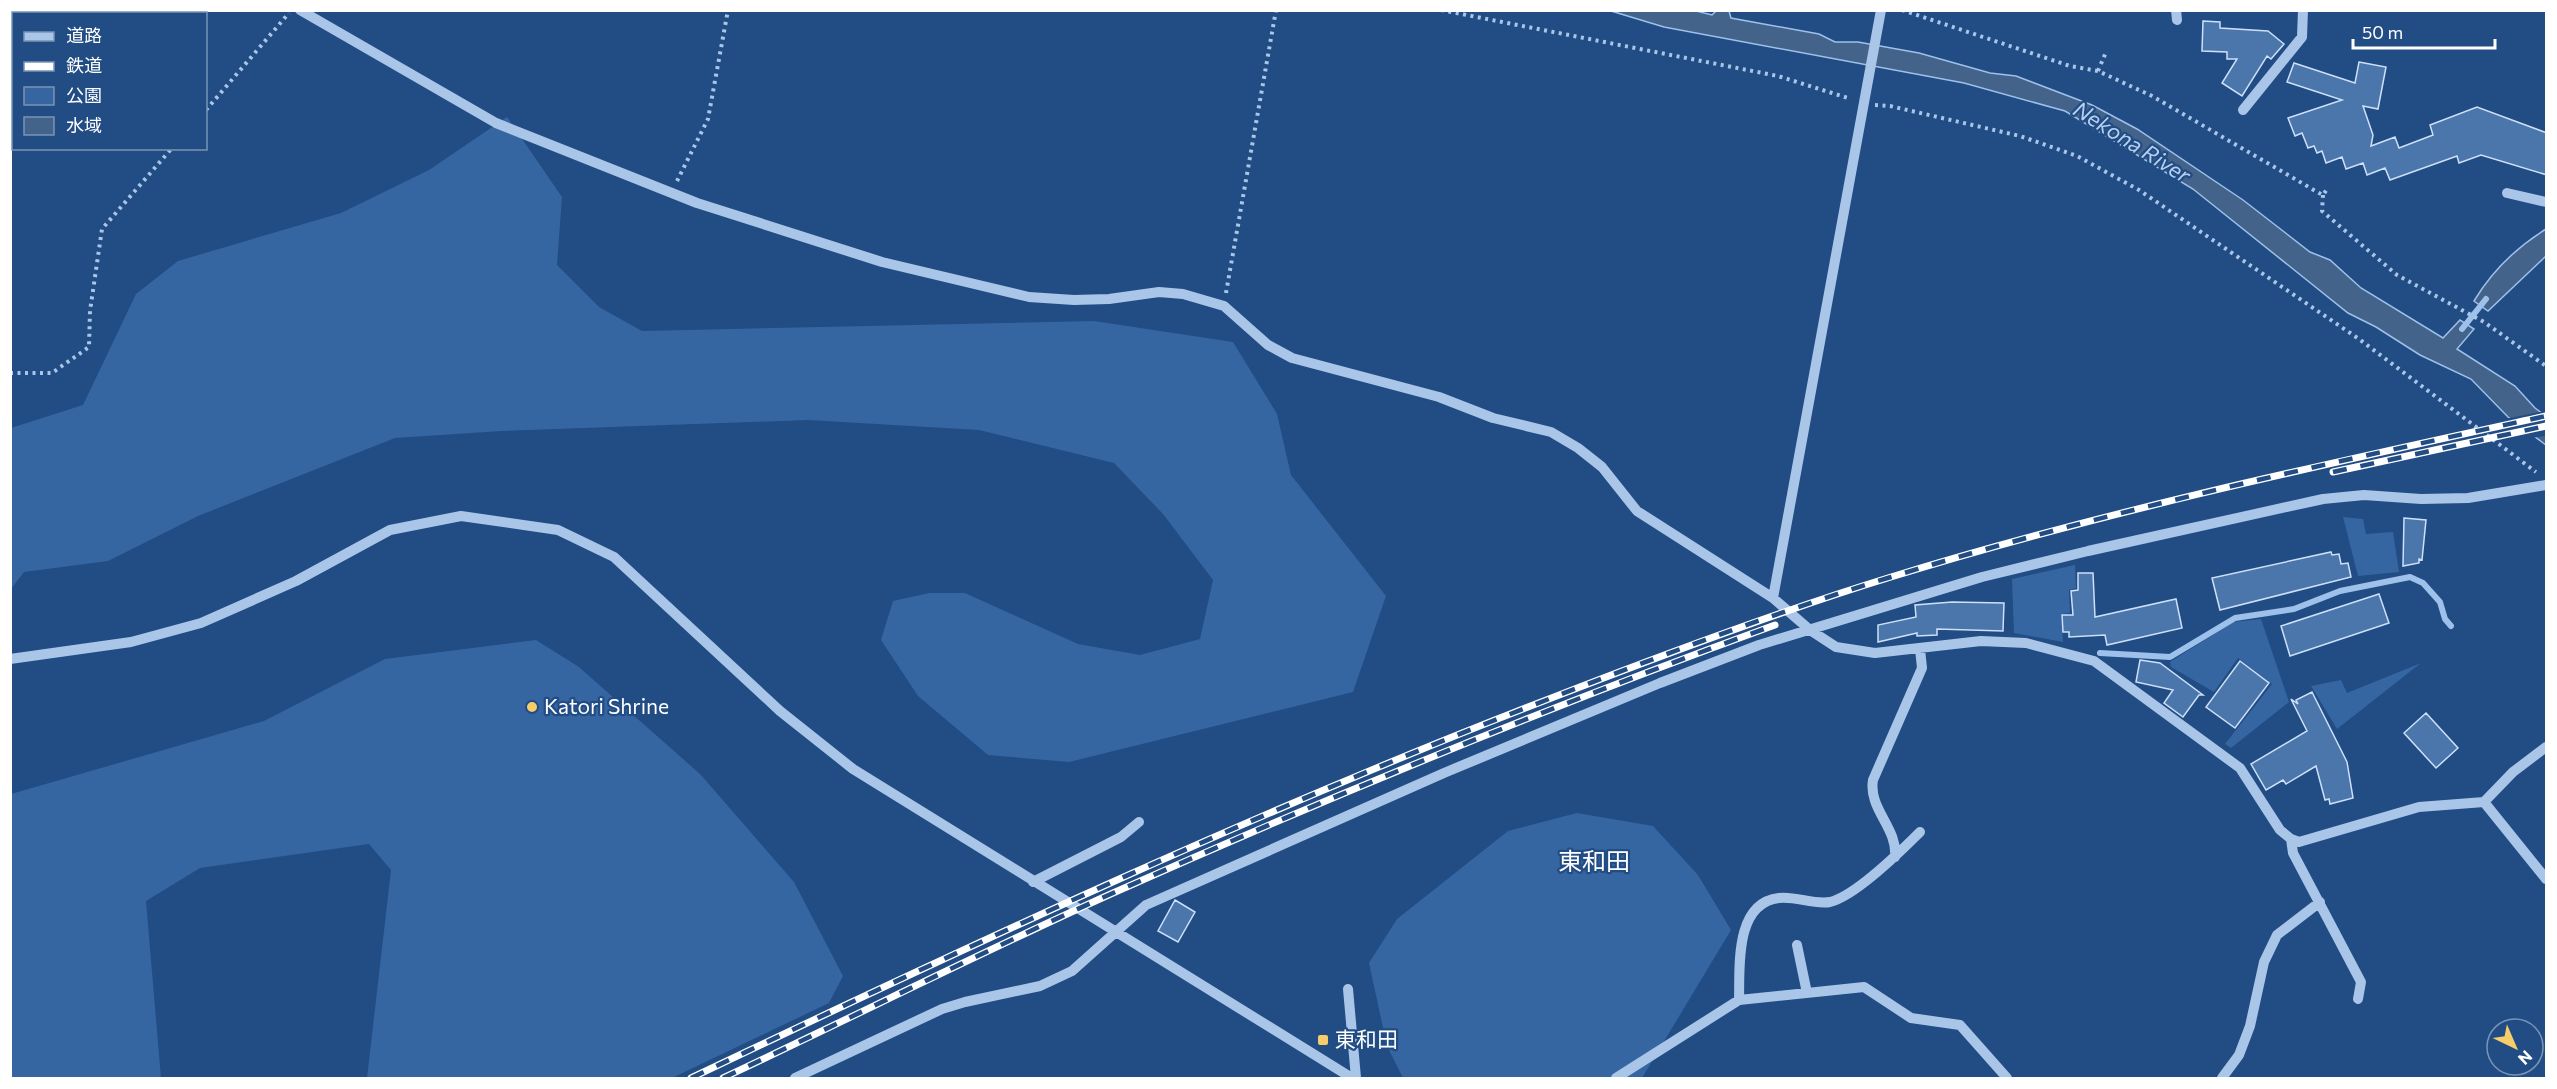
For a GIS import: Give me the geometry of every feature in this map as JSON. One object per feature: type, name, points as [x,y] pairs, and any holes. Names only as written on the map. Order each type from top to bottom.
[{"type":"street","points":[[300,10],[496,123],[671,193],[882,262],[1029,297],[1097,299],[1159,292],[1184,294],[1224,306],[1268,345],[1292,358],[1439,397],[1493,418],[1551,432],[1578,448],[1602,467],[1637,511],[1773,598],[1810,630],[1836,647],[1875,652],[1920,649],[1981,640],[2026,643],[2094,661],[2240,768],[2280,830],[2299,842],[2419,807],[2484,802],[2513,772],[2547,747]]},
{"type":"street","points":[[1773,598],[1881,10]]},
{"type":"street","points":[[2243,110],[2302,37],[2303,11],[2292,10]]},
{"type":"street","points":[[2507,193],[2547,202]]},
{"type":"street","points":[[795,1078],[942,1009],[1040,986],[1072,970],[1146,904],[1444,773],[1660,683],[1760,645],[2003,572],[2323,499],[2364,495],[2421,499],[2468,498],[2543,486]]},
{"type":"street","points":[[10,659],[131,642],[201,623],[296,581],[390,530],[461,516],[558,530],[614,556],[780,711],[852,769],[1354,1078]]},
{"type":"street","points":[[1895,857],[1893,836],[1871,792],[1873,780],[1922,668],[1920,649]]},
{"type":"street","points":[[2484,802],[2547,879]]},
{"type":"street","points":[[1033,882],[1121,837],[1139,822]]},
{"type":"street","points":[[1739,1000],[1740,949],[1747,925],[1756,911],[1767,902],[1780,898],[1829,902],[1844,896],[1895,857],[1920,831]]},
{"type":"street","points":[[2291,839],[2293,853],[2361,982],[2358,999]]},
{"type":"street","points":[[2222,1078],[2239,1055],[2250,1026],[2264,962],[2277,935],[2320,902]]},
{"type":"street","points":[[1797,945],[1808,993]]},
{"type":"street","points":[[1616,1078],[1739,1000],[1864,987],[1911,1018],[1960,1025],[2007,1078]]},
{"type":"street","points":[[1348,989],[1354,1078]]},
{"type":"path","points":[[207,109],[291,10]]},
{"type":"path","points":[[671,193],[708,119],[728,10]]},
{"type":"path","points":[[1224,306],[1275,10]]},
{"type":"path","points":[[1441,10],[1778,76],[1865,100],[2020,136],[2077,156],[2139,190],[2359,339],[2528,466],[2538,474],[2543,486]]},
{"type":"path","points":[[1902,10],[2070,66],[2097,71],[2152,96],[2323,195]]},
{"type":"path","points":[[2097,71],[2106,52]]},
{"type":"path","points":[[10,373],[52,373],[89,347],[90,311],[102,229],[170,150]]},
{"type":"path","points":[[2327,189],[2323,195],[2322,211],[2397,275],[2484,322],[2547,366]]},
{"type":"green space","points":[[507,117],[562,197],[557,265],[599,307],[642,331],[1094,321],[1233,342],[1277,414],[1291,475],[1386,596],[1353,692],[1069,762],[988,755],[918,696],[881,640],[893,601],[929,593],[965,593],[1078,644],[1140,655],[1200,639],[1213,580],[1163,514],[1114,463],[979,430],[808,420],[502,431],[395,438],[198,516],[108,561],[24,572],[11,589],[11,428],[83,405],[136,294],[178,261],[341,213],[429,170]]},
{"type":"green space","points":[[2343,517],[2363,519],[2366,534],[2393,532],[2399,572],[2358,576]]},
{"type":"green space","points":[[2075,565],[2076,588],[2069,590],[2070,613],[2061,614],[2063,642],[2014,633],[2012,579]]},
{"type":"green space","points":[[2261,619],[2289,702],[2231,748],[2225,744],[2272,684],[2238,658],[2214,692],[2171,667],[2170,662],[2233,622]]},
{"type":"green space","points":[[536,640],[579,667],[700,774],[794,882],[843,976],[829,1003],[672,1078],[367,1078],[391,870],[369,844],[200,868],[146,901],[161,1078],[11,1078],[11,794],[264,721],[385,659]]},
{"type":"green space","points":[[2421,663],[2337,729],[2311,686],[2341,680],[2347,693]]},
{"type":"green space","points":[[1577,813],[1653,826],[1698,875],[1731,930],[1642,1078],[1403,1078],[1387,1046],[1369,963],[1397,919],[1508,831]]},
{"type":"water","name":"Nekona River","points":[[1692,10],[1712,15],[1716,11],[1729,11],[1731,18],[1819,34],[1835,42],[1858,42],[1919,53],[1990,73],[2016,76],[2092,105],[2137,129],[2243,200],[2310,252],[2330,260],[2361,288],[2443,338],[2460,320],[2474,329],[2457,349],[2515,386],[2535,408],[2546,416],[2546,445],[2508,417],[2471,379],[2420,355],[2376,327],[2348,313],[2193,189],[2065,111],[1964,83],[1664,27],[1611,11]]},
{"type":"water","points":[[2546,229],[2546,256],[2488,311],[2474,301],[2506,260]]},
{"type":"pier","points":[[2545,411],[2546,435],[2544,436],[2532,438],[2505,419]]},
{"type":"building","points":[[2203,21],[2220,22],[2220,28],[2268,31],[2284,44],[2271,59],[2267,56],[2242,96],[2222,83],[2237,59],[2227,59],[2227,52],[2202,51]]},
{"type":"building","points":[[2359,62],[2386,67],[2378,109],[2363,106],[2373,135],[2371,146],[2395,137],[2399,148],[2433,135],[2430,125],[2477,107],[2547,133],[2547,175],[2481,155],[2459,163],[2457,156],[2390,180],[2385,168],[2367,175],[2363,163],[2346,169],[2342,157],[2326,163],[2322,151],[2317,153],[2314,146],[2308,148],[2302,133],[2295,136],[2288,118],[2342,100],[2287,82],[2294,63],[2355,83]]},
{"type":"building","points":[[2404,518],[2426,520],[2422,560],[2419,559],[2419,563],[2403,566]]},
{"type":"building","points":[[2331,552],[2332,555],[2339,554],[2341,564],[2348,563],[2351,577],[2220,610],[2212,578]]},
{"type":"building","points":[[2078,573],[2093,573],[2095,617],[2176,599],[2182,628],[2107,645],[2105,635],[2069,637],[2069,632],[2063,632],[2062,615],[2073,615],[2071,591],[2078,590]]},
{"type":"building","points":[[2379,594],[2389,623],[2290,656],[2281,626]]},
{"type":"building","points":[[1952,602],[2004,603],[2003,631],[1937,629],[1937,635],[1917,636],[1917,633],[1878,642],[1878,625],[1916,617],[1915,605]]},
{"type":"building","points":[[2140,660],[2160,663],[2203,695],[2199,695],[2183,717],[2164,703],[2173,690],[2136,682]]},
{"type":"building","points":[[2240,661],[2269,683],[2235,728],[2206,707]]},
{"type":"building","points":[[2312,692],[2347,762],[2353,798],[2330,804],[2329,799],[2325,800],[2316,766],[2286,784],[2283,780],[2266,790],[2251,764],[2307,731],[2291,699],[2298,704],[2296,700]]},
{"type":"building","points":[[2426,713],[2458,748],[2436,768],[2404,733]]},
{"type":"building","points":[[1175,900],[1195,912],[1178,942],[1158,931]]},
{"type":"waterway","points":[[2462,329],[2486,299]]},
{"type":"waterway","points":[[2100,653],[2170,657],[2235,618],[2294,609],[2340,591],[2410,577],[2423,583],[2440,602],[2445,619],[2451,626]]},
{"type":"railway","points":[[691,1078],[1011,928],[1335,785],[1444,740],[1721,634],[1891,577],[2053,531],[2217,490],[2546,416]]},
{"type":"railway","points":[[2333,472],[2546,426]]},
{"type":"railway","points":[[723,1078],[1064,915],[1277,822],[1525,720],[1775,625]]},
{"type":"place","name":"Katori Shrine","points":[[532,707]]},
{"type":"place","name":"東和田","points":[[1323,1040]]},
{"type":"district","name":"東和田","points":[[1594,862]]}]
